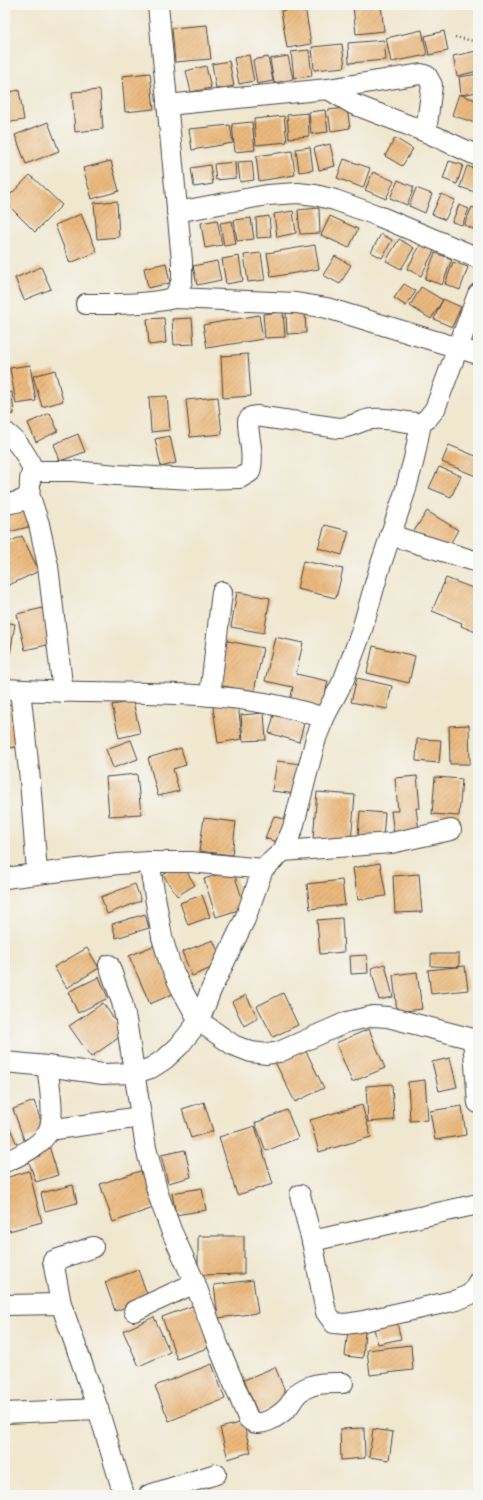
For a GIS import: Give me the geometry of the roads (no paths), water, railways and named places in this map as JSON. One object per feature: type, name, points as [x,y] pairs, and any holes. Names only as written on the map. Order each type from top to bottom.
[{"type":"street","points":[[158,5],[176,212],[183,272],[182,281],[174,298]]},
{"type":"street","points":[[167,105],[328,88],[421,74],[427,76],[432,85],[426,132]]},
{"type":"street","points":[[328,88],[353,104],[426,132],[478,156]]},
{"type":"street","points":[[176,212],[267,195],[298,193],[315,195],[335,200],[376,215],[478,258]]},
{"type":"street","points":[[5,1062],[103,1074],[135,1073],[151,1068],[165,1059],[179,1046],[199,1021],[211,990],[245,919],[263,869],[283,851],[294,828],[316,738],[354,655],[390,535],[407,485],[421,424],[428,418],[434,409],[459,348],[478,294]]},
{"type":"street","points":[[86,304],[147,303],[174,298],[296,303],[327,308],[478,354]]},
{"type":"street","points":[[34,472],[62,470],[192,479],[240,478],[250,472],[252,466],[248,426],[248,421],[251,417],[256,416],[339,428],[344,428],[364,420],[373,419],[392,419],[421,424]]},
{"type":"street","points":[[5,432],[11,436],[30,463],[34,472]]},
{"type":"street","points":[[34,472],[30,478],[29,494],[39,524],[48,566],[63,692]]},
{"type":"street","points":[[5,504],[21,502],[26,499],[29,494]]},
{"type":"street","points":[[390,535],[478,562]]},
{"type":"street","points":[[210,696],[222,592]]},
{"type":"street","points":[[37,873],[30,780],[12,690],[120,692],[210,696],[271,703],[301,710],[324,718]]},
{"type":"street","points":[[283,851],[391,843],[451,830]]},
{"type":"street","points":[[149,862],[162,937],[170,964],[199,1021],[233,1045],[251,1052],[267,1054],[279,1052],[292,1047],[347,1022],[373,1016],[388,1017],[475,1039],[478,1103]]},
{"type":"street","points":[[5,878],[37,873],[149,862],[192,862],[263,869]]},
{"type":"street","points":[[109,965],[122,1002],[126,1020],[146,1148],[158,1194],[171,1230],[196,1283],[221,1352],[248,1418],[250,1421],[256,1423],[270,1420],[289,1406],[295,1396],[303,1389],[316,1384],[343,1383]]},
{"type":"street","points":[[5,1162],[20,1156],[38,1144],[49,1130],[52,1102],[47,1066]]},
{"type":"street","points":[[49,1130],[141,1117]]},
{"type":"street","points":[[300,1194],[312,1241],[326,1312],[334,1323],[345,1324],[359,1322],[457,1300],[470,1294],[478,1282]]},
{"type":"street","points":[[312,1241],[478,1204]]},
{"type":"street","points":[[93,1247],[53,1261],[61,1304],[98,1409],[124,1495]]},
{"type":"street","points":[[134,1311],[196,1283]]},
{"type":"street","points":[[5,1305],[61,1304]]},
{"type":"street","points":[[5,1413],[98,1409]]},
{"type":"street","points":[[149,1495],[216,1474]]}]
